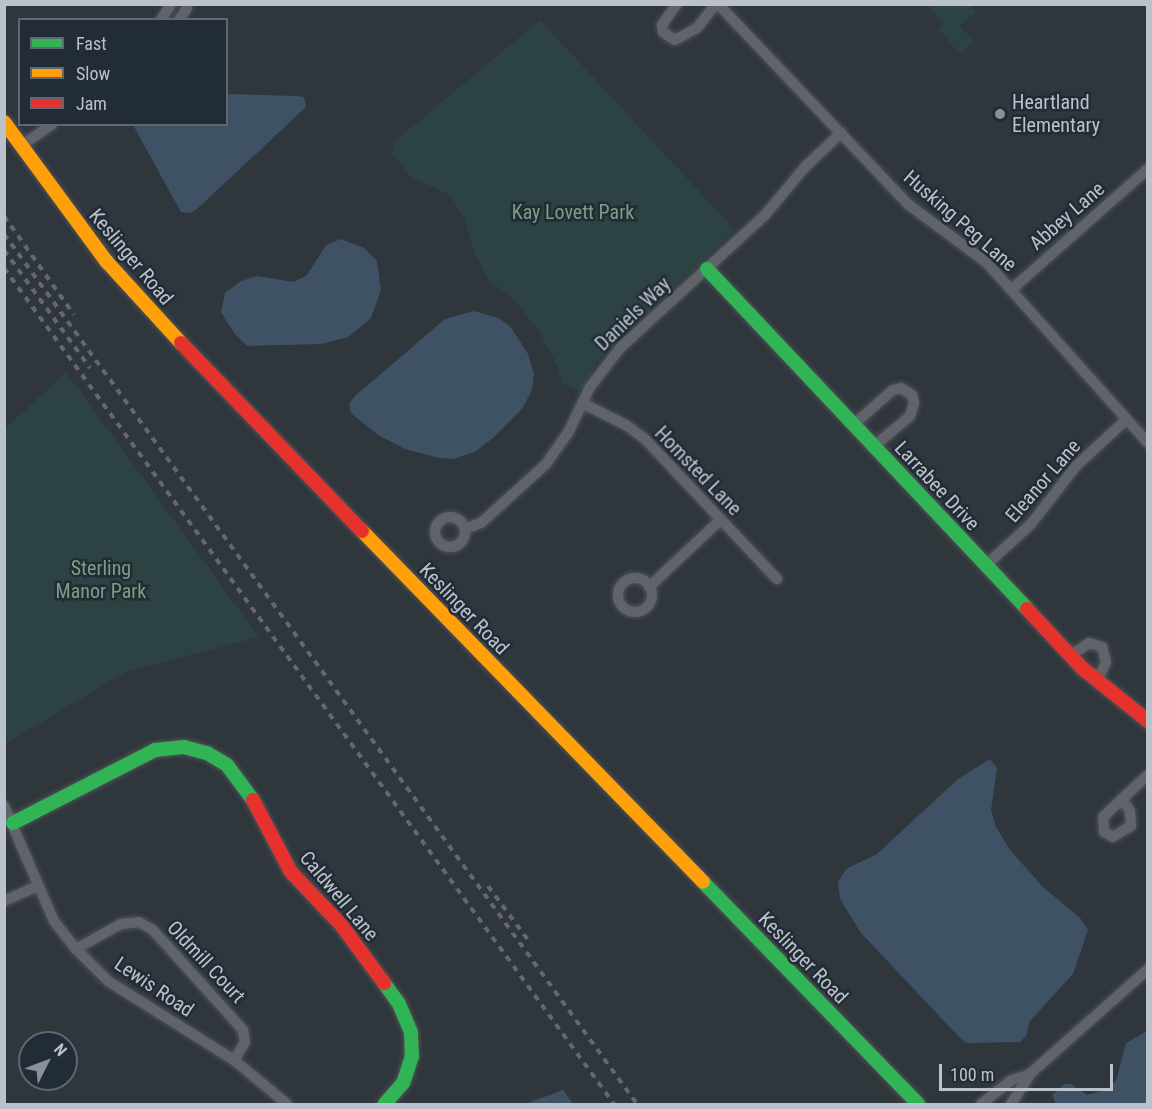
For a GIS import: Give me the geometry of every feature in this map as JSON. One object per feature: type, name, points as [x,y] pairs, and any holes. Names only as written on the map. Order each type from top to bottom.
[{"type":"main road","name":"Keslinger Road","points":[[11,126],[21,146],[107,262],[160,322],[918,1104]]},
{"type":"main road","name":"Larrabee Drive","points":[[707,269],[1070,656],[1097,681],[1148,721]]},
{"type":"main road","name":"Caldwell Lane","points":[[12,823],[155,750],[184,747],[207,753],[227,765],[245,784],[291,872],[342,926],[399,1004],[411,1032],[412,1056],[403,1083],[385,1104]]},
{"type":"street","points":[[161,18],[171,4]]},
{"type":"street","name":"Husking Peg Lane","points":[[677,4],[662,25],[663,32],[675,40],[697,28],[717,4],[916,211],[979,256],[1148,443]]},
{"type":"street","points":[[180,18],[186,8]]},
{"type":"street","points":[[21,146],[49,126]]},
{"type":"street","name":"Daniels Way","points":[[465,529],[481,523],[546,464],[599,372],[620,348],[765,215],[805,166],[841,133]]},
{"type":"street","name":"Abbey Lane","points":[[1011,290],[1145,176]]},
{"type":"street","points":[[853,425],[893,390],[901,388],[912,395],[914,403],[910,416],[873,447]]},
{"type":"street","name":"Homsted Lane","points":[[582,403],[626,425],[646,440],[777,579]]},
{"type":"street","name":"Eleanor Lane","points":[[985,566],[1031,524],[1076,466],[1127,419]]},
{"type":"street","points":[[649,587],[720,520]]},
{"type":"street","points":[[1070,656],[1089,643],[1102,647],[1106,662],[1097,681]]},
{"type":"street","points":[[1122,799],[1148,775]]},
{"type":"street","name":"Lewis Road","points":[[4,806],[54,921],[76,949],[108,981],[234,1060],[287,1104]]},
{"type":"street","points":[[4,901],[37,886]]},
{"type":"street","name":"Oldmill Court","points":[[76,949],[121,924],[139,922],[153,930],[243,1029],[245,1042],[234,1060]]},
{"type":"street","points":[[1011,1104],[1029,1074],[1148,969]]},
{"type":"street","points":[[981,1104],[1012,1080],[1029,1074]]},
{"type":"green space","points":[[927,5],[970,5],[976,12],[960,26],[974,42],[960,54],[939,30],[944,24]]},
{"type":"green space","name":"Kay Lovett Park","points":[[540,20],[735,230],[599,359],[580,391],[563,384],[557,365],[538,330],[511,296],[489,281],[475,253],[464,218],[450,195],[411,177],[391,153],[395,141]]},
{"type":"green space","name":"Sterling Manor Park","points":[[66,372],[259,637],[125,672],[5,744],[5,429]]},
{"type":"water","points":[[228,94],[304,97],[306,107],[198,208],[190,213],[181,212],[134,126],[228,126]]},
{"type":"water","points":[[341,239],[364,248],[377,261],[381,290],[371,318],[348,337],[321,344],[247,346],[234,333],[221,312],[225,293],[241,281],[257,276],[294,282],[307,275],[326,245]]},
{"type":"water","points":[[474,311],[498,318],[510,326],[528,354],[534,374],[532,390],[522,409],[494,437],[475,452],[453,459],[439,458],[405,449],[378,435],[351,413],[349,404],[355,396],[445,319]]},
{"type":"water","points":[[990,759],[997,768],[991,810],[996,827],[1010,850],[1042,886],[1080,918],[1088,930],[1073,974],[1029,1022],[1027,1035],[1020,1042],[967,1043],[861,933],[840,899],[838,882],[846,869],[877,854],[958,779]]},
{"type":"water","points":[[1147,1031],[1147,1104],[1056,1104],[1052,1095],[1064,1084],[1071,1084],[1087,1095],[1107,1089],[1116,1081],[1126,1043]]},
{"type":"water","points":[[563,1090],[573,1104],[525,1104]]},
{"type":"railway","points":[[4,216],[74,315]]},
{"type":"railway","points":[[4,234],[637,1104]]},
{"type":"railway","points":[[4,250],[90,368]]},
{"type":"railway","points":[[4,268],[614,1104]]},
{"type":"railway","points":[[488,886],[531,944]]},
{"type":"traffic: fast","points":[[707,269],[1027,609]]},
{"type":"traffic: fast","points":[[13,823],[155,750],[184,747],[207,753],[227,765],[253,800]]},
{"type":"traffic: fast","points":[[703,882],[918,1104]]},
{"type":"traffic: fast","points":[[384,983],[399,1004],[411,1032],[412,1056],[403,1083],[385,1104]]},
{"type":"traffic: slow","points":[[4,122],[107,262],[181,343]]},
{"type":"traffic: slow","points":[[362,531],[703,882]]},
{"type":"traffic: jam","points":[[181,343],[362,531]]},
{"type":"traffic: jam","points":[[1027,609],[1082,668],[1148,721]]},
{"type":"traffic: jam","points":[[253,800],[291,872],[342,926],[384,983]]},
{"type":"place","name":"Heartland Elementary","points":[[1000,114]]}]
